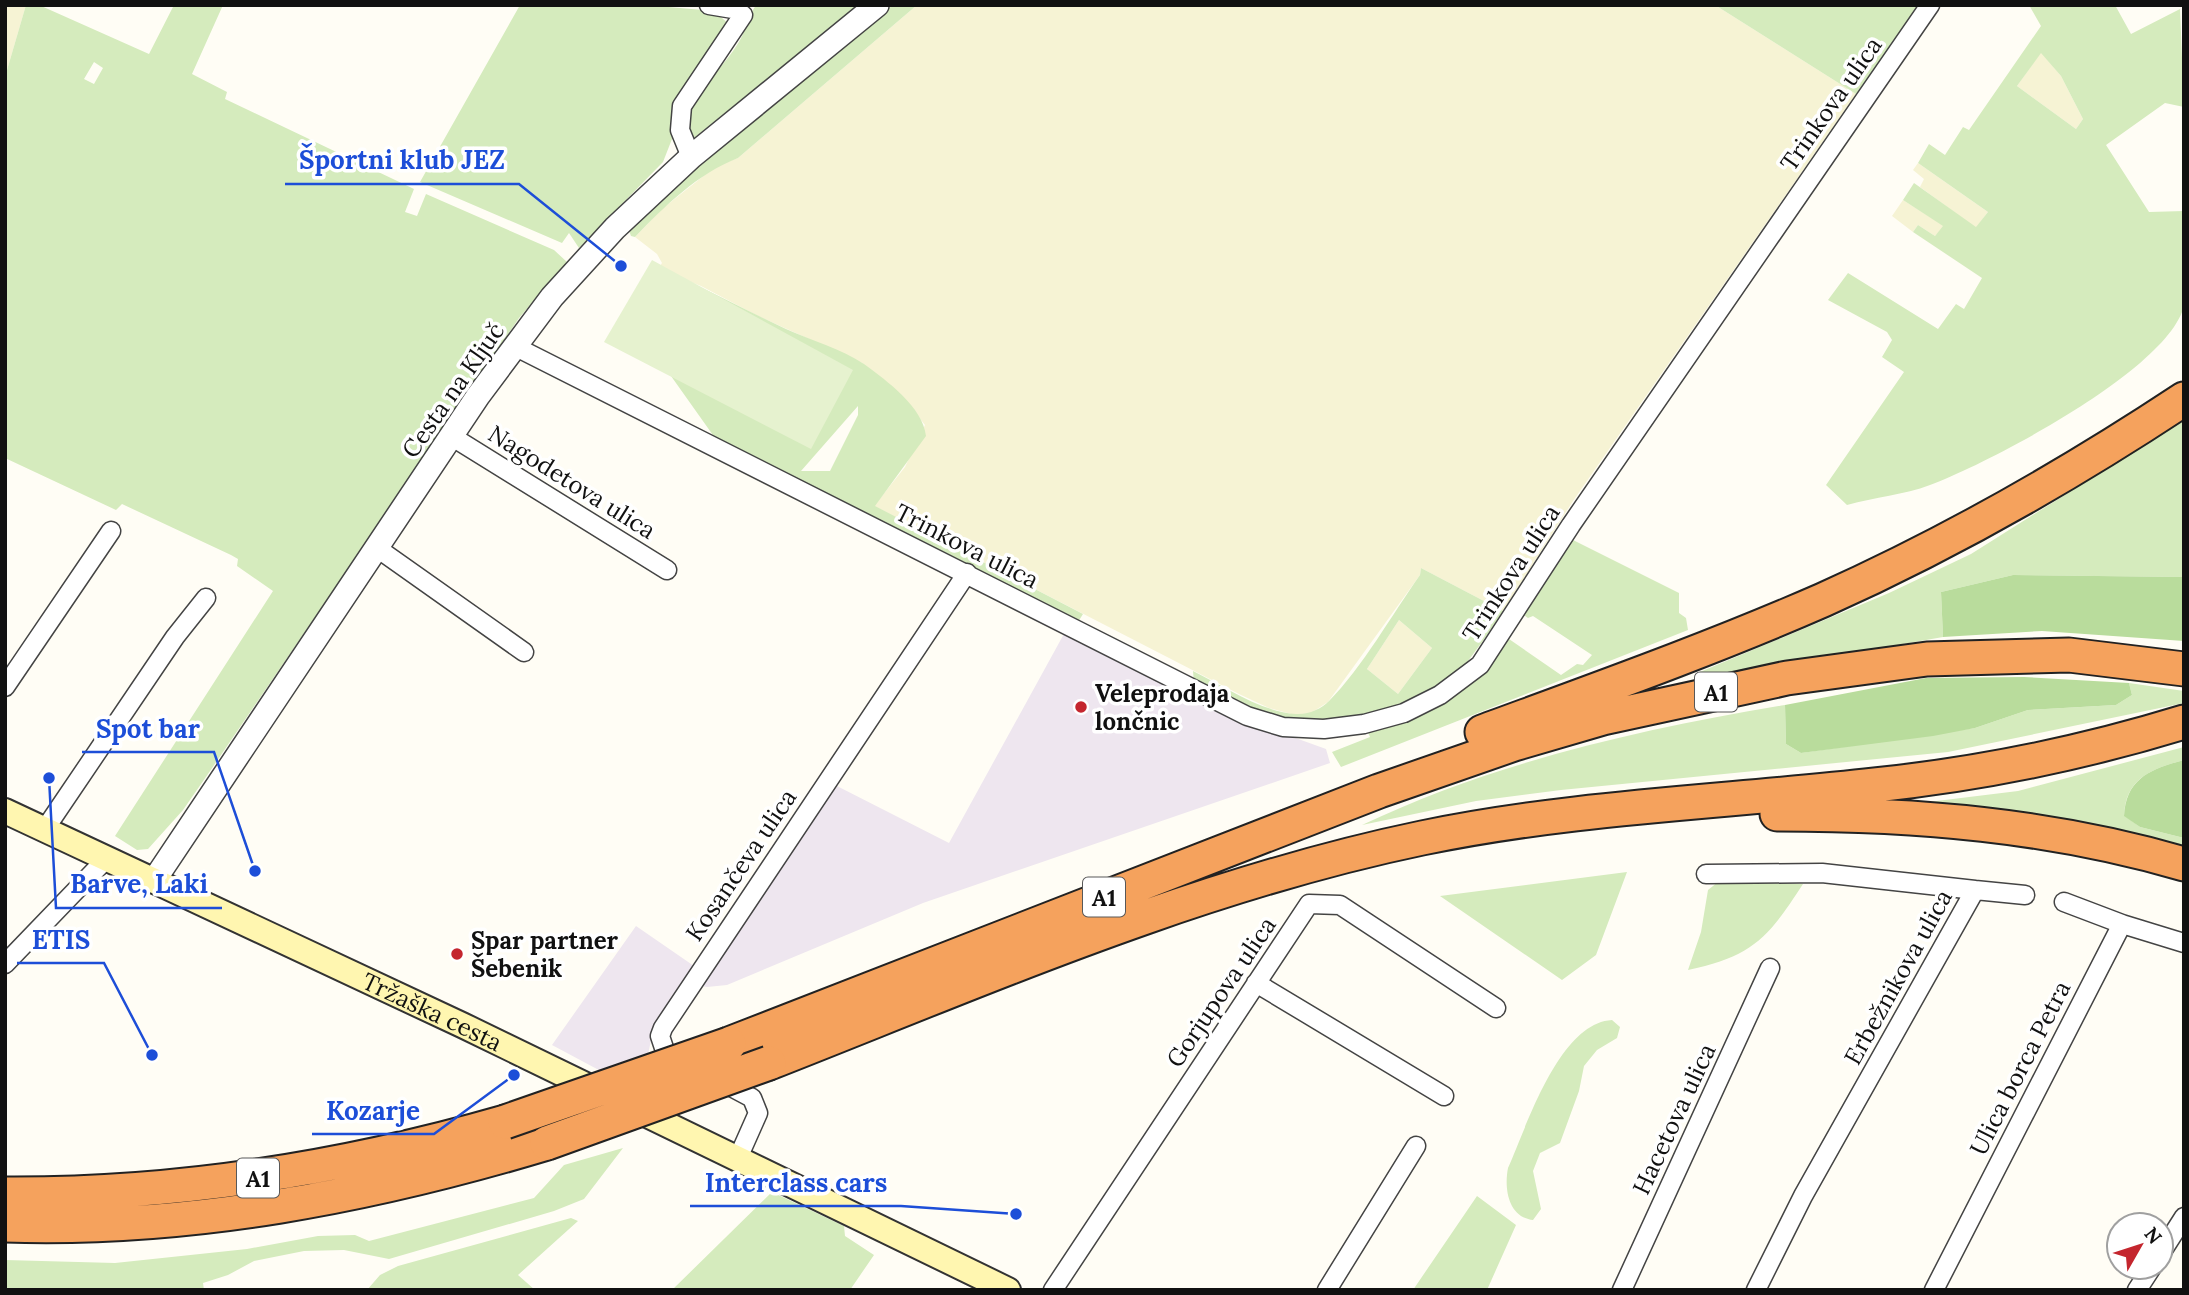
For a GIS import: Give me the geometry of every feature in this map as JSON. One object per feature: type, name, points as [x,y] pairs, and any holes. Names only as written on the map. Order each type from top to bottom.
[{"type":"highway","points":[[1266,834],[1288,815],[1339,785],[1648,672],[1865,580],[2031,494],[2184,400]]},
{"type":"highway","name":"A1","points":[[5,1194],[126,1192],[264,1177],[390,1153],[505,1122],[729,1044],[1425,774],[1559,730],[1650,706],[1787,678],[1927,659],[2022,654],[2116,659],[2184,669]]},
{"type":"highway","points":[[1670,806],[1966,773],[2057,756],[2184,722]]},
{"type":"highway","name":"A1","points":[[5,1225],[125,1223],[219,1215],[312,1201],[406,1182],[547,1143],[769,1063],[1155,913],[1288,870],[1423,838],[1515,822],[1670,806],[1748,816],[1871,815],[1978,823],[2071,837],[2184,864]]},
{"type":"main road","name":"Tržaška cesta","points":[[5,811],[155,879],[1008,1290]]},
{"type":"street","points":[[691,157],[680,130],[682,106],[743,15],[733,9],[709,5]]},
{"type":"street","name":"Cesta na Ključ","points":[[155,879],[514,345],[583,261],[691,157],[877,5]]},
{"type":"street","name":"Trinkova ulica","points":[[514,345],[967,573],[1190,690],[1247,716],[1283,727],[1324,729],[1364,724],[1404,713],[1440,695],[1480,665],[1578,513],[1930,5]]},
{"type":"street","name":"Nagodetova ulica","points":[[452,436],[667,570]]},
{"type":"street","points":[[5,687],[111,531]]},
{"type":"street","points":[[377,548],[524,652]]},
{"type":"street","name":"Kosančeva ulica","points":[[738,1158],[758,1113],[752,1098],[666,1051],[660,1036],[741,908],[967,573]]},
{"type":"street","points":[[45,829],[205,598]]},
{"type":"street","points":[[5,964],[108,858]]},
{"type":"street","name":"Erbežnikova ulica","points":[[1706,874],[1822,873],[1975,890],[1803,1196],[1756,1290]]},
{"type":"street","points":[[1975,890],[2025,895]]},
{"type":"street","points":[[2064,902],[2184,943]]},
{"type":"street","name":"Gorjupova ulica","points":[[1053,1290],[1310,904],[1340,905],[1496,1008]]},
{"type":"street","name":"Ulica borca Petra","points":[[1934,1290],[2122,923]]},
{"type":"street","name":"Hacetova ulica","points":[[1622,1290],[1770,968]]},
{"type":"street","points":[[1256,983],[1444,1096]]},
{"type":"street","points":[[1327,1290],[1416,1146]]},
{"type":"shaded area","points":[[5,5],[26,5],[5,77]]},
{"type":"shaded area","points":[[917,5],[1715,5],[1856,94],[1573,501],[1503,611],[1421,568],[1420,575],[1328,702],[1311,713],[1295,715],[1269,708],[1239,694],[874,506],[905,467],[925,425],[905,400],[862,363],[758,316],[701,286],[658,269],[662,263],[657,254],[635,237],[662,209],[716,166],[738,158]]},
{"type":"shaded area","points":[[2041,52],[2061,76],[2083,119],[2076,129],[2017,86]]},
{"type":"shaded area","points":[[1918,163],[1988,212],[1976,228],[1920,187],[1924,179],[1913,170]]},
{"type":"shaded area","points":[[1903,200],[1944,226],[1935,236],[1918,225],[1913,232],[1892,216]]},
{"type":"shaded area","points":[[1399,620],[1432,648],[1398,694],[1367,669]]},
{"type":"shaded area","points":[[1065,632],[1232,715],[1326,749],[1330,763],[923,903],[727,985],[695,985],[833,784],[949,843]]},
{"type":"shaded area","points":[[636,926],[694,966],[653,1031],[640,1092],[552,1045]]},
{"type":"green space","points":[[26,5],[39,5],[149,54],[174,5],[223,5],[192,74],[227,92],[225,99],[414,189],[405,212],[417,216],[426,194],[554,250],[567,262],[519,318],[183,810],[148,849],[137,850],[115,836],[273,591],[237,566],[238,559],[231,555],[122,504],[116,510],[5,458],[5,77]],"holes":[[[94,62],[103,68],[94,84],[84,79]]]},
{"type":"green space","points":[[520,5],[646,5],[714,11],[730,25],[680,99],[671,124],[672,139],[663,162],[579,248],[569,233],[562,243],[420,182]]},
{"type":"green space","points":[[756,5],[859,5],[694,138],[687,134],[692,107],[737,45]]},
{"type":"green space","points":[[893,5],[917,5],[738,158],[695,182],[635,237],[631,236],[628,228],[653,204]]},
{"type":"green space","points":[[1715,5],[1920,5],[1856,94]]},
{"type":"green space","points":[[2029,5],[2115,5],[2131,34],[2180,9],[2184,107],[2165,103],[2106,145],[2149,212],[2184,211],[2186,278],[2182,312],[2167,336],[2141,362],[2071,413],[1993,457],[1930,485],[1847,505],[1826,485],[1904,372],[1882,357],[1892,340],[1887,332],[1828,300],[1848,273],[1938,329],[1956,304],[1964,309],[1982,278],[1913,232],[1918,225],[1935,236],[1943,226],[1903,200],[1914,183],[1976,227],[1988,212],[1918,163],[1929,144],[1945,155],[1963,127],[1969,130],[2041,26]],"holes":[[[2041,53],[2061,76],[2083,119],[2076,129],[2017,86]]]},
{"type":"green space","points":[[652,260],[853,370],[811,449],[604,342]]},
{"type":"green space","points":[[658,269],[864,364],[911,405],[926,436],[875,506],[1083,614],[1078,622],[715,438],[627,314]],"holes":[[[858,406],[858,415],[830,471],[801,471]]]},
{"type":"green space","points":[[2184,420],[2184,577],[2013,575],[1941,592],[1943,637],[1709,678],[1700,672],[1889,593],[1971,554]]},
{"type":"green space","points":[[1567,537],[1679,593],[1679,613],[1686,618],[1688,630],[1341,767],[1332,752],[1370,737],[1367,730],[1500,649],[1509,639],[1561,675],[1577,664],[1583,665],[1592,655],[1533,616],[1528,618],[1521,613]]},
{"type":"green space","points":[[1421,568],[1503,611],[1459,672],[1424,698],[1377,715],[1352,720],[1305,722],[1261,714],[1194,684],[1193,671],[1270,709],[1301,714],[1318,709],[1329,701],[1353,673],[1420,575]],"holes":[[[1399,620],[1432,648],[1398,694],[1367,669]]]},
{"type":"green space","points":[[2013,575],[2184,577],[2184,641],[2042,631],[1943,637],[1941,592]]},
{"type":"green space","points":[[2024,677],[2129,683],[2132,695],[2116,705],[2028,710],[1975,728],[1933,736],[1801,753],[1786,744],[1785,705],[1926,678]]},
{"type":"green space","points":[[2129,683],[2184,691],[2184,703],[1948,752],[1561,790],[1476,801],[1362,825],[1464,783],[1569,750],[1731,714],[1785,705],[1786,744],[1801,753],[1975,728],[2028,710],[2116,705],[2132,695]]},
{"type":"green space","points":[[2184,747],[2184,760],[2161,767],[2135,784],[2126,802],[2124,815],[2140,827],[2184,838],[2184,846],[1912,804],[2018,791]]},
{"type":"green space","points":[[2184,760],[2184,838],[2140,827],[2124,816],[2130,792],[2142,777],[2161,767]]},
{"type":"green space","points":[[1627,872],[1596,955],[1562,980],[1440,896]]},
{"type":"green space","points":[[1718,882],[1803,884],[1779,918],[1757,942],[1728,958],[1688,970],[1701,932],[1708,890]]},
{"type":"green space","points":[[1612,1020],[1620,1027],[1617,1038],[1597,1050],[1584,1066],[1579,1091],[1560,1143],[1540,1153],[1533,1171],[1541,1209],[1533,1220],[1525,1218],[1513,1208],[1507,1176],[1535,1104],[1547,1079],[1576,1038],[1593,1025]]},
{"type":"green space","points":[[623,1148],[584,1199],[554,1211],[389,1259],[344,1250],[304,1251],[254,1261],[228,1275],[203,1283],[204,1290],[5,1290],[5,1260],[115,1263],[247,1249],[318,1236],[355,1235],[369,1241],[534,1198],[564,1165]]},
{"type":"green space","points":[[772,1192],[844,1226],[845,1236],[874,1255],[850,1290],[672,1290]]},
{"type":"green space","points":[[1477,1196],[1516,1225],[1487,1290],[1413,1290]]},
{"type":"green space","points":[[571,1218],[578,1221],[518,1275],[535,1290],[367,1290],[380,1275],[398,1266]]},
{"type":"place","name":"Športni klub JEZ","points":[[621,266]]},
{"type":"place","name":"Veleprodaja lončnic","points":[[1081,707]]},
{"type":"place","name":"Barve, Laki","points":[[49,778]]},
{"type":"place","name":"Spot bar","points":[[255,871]]},
{"type":"place","name":"Spar partner Šebenik","points":[[457,954]]},
{"type":"place","name":"ETIS","points":[[152,1055]]},
{"type":"place","name":"Kozarje","points":[[514,1075]]},
{"type":"place","name":"Interclass cars","points":[[1016,1214]]}]
